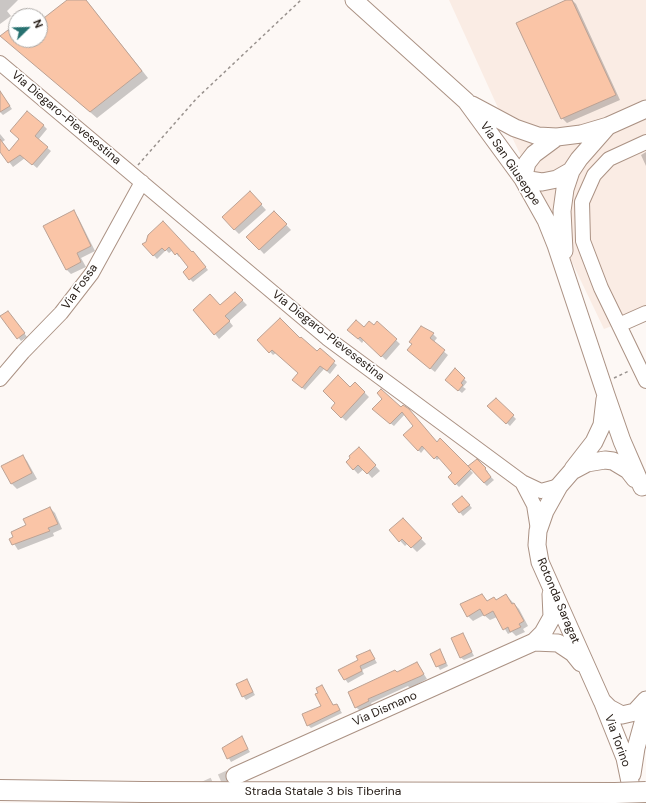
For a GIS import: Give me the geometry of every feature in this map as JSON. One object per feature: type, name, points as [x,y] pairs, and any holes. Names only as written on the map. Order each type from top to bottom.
[{"type":"highway","name":"Strada Statale 3 bis Tiberina","points":[[0,790],[143,792],[631,793]]},
{"type":"highway","name":"Strada Statale 3 bis Tiberina","points":[[0,800],[497,803]]},
{"type":"highway","points":[[637,803],[646,803]]},
{"type":"main road","name":"Via San Giuseppe","points":[[354,0],[466,101],[523,179],[546,220],[566,272],[622,441],[644,492]]},
{"type":"main road","points":[[466,101],[515,128],[538,136],[557,137],[581,134],[608,126],[646,109]]},
{"type":"main road","points":[[566,272],[562,235],[562,211],[565,189],[571,172],[579,159],[608,126]]},
{"type":"main road","points":[[557,137],[534,154],[527,163],[523,179],[542,182],[557,179],[571,172]]},
{"type":"main road","name":"Via San Giuseppe","points":[[572,471],[594,442],[602,425],[604,389]]},
{"type":"main road","name":"Rotonda Saragat","points":[[644,492],[628,470],[613,461],[598,460],[586,463],[572,471],[559,486],[546,511],[538,531],[538,552],[549,584],[602,701],[615,713],[622,715],[635,712],[646,700]]},
{"type":"main road","name":"Via Dismano","points":[[235,776],[534,642],[543,633],[552,617],[552,602],[549,584]]},
{"type":"main road","name":"Via Dismano","points":[[534,642],[552,642],[566,647],[573,653],[592,678]]},
{"type":"main road","name":"Via Torino","points":[[602,701],[623,752],[631,793]]},
{"type":"main road","name":"Via Torino","points":[[631,793],[636,748],[646,712]]},
{"type":"street","name":"Via Diegaro-Pievesestina","points":[[0,63],[327,338],[522,482],[541,491],[559,486]]},
{"type":"street","points":[[646,142],[609,159],[594,175],[582,202],[583,241],[601,288],[646,381]]},
{"type":"street","name":"Via Fossa","points":[[0,379],[23,352],[62,313],[92,272],[137,177]]},
{"type":"street","points":[[619,325],[646,313]]},
{"type":"street","name":"Via Diegaro-Pievesestina","points":[[522,482],[534,505],[538,531]]},
{"type":"path","points":[[137,177],[196,99],[301,0]]},
{"type":"path","points":[[604,389],[629,371]]},
{"type":"shaded area","points":[[449,0],[646,0],[646,313],[604,329],[499,110]]},
{"type":"building","points":[[67,0],[86,0],[142,71],[90,112],[14,48],[48,48],[48,15]]},
{"type":"building","points":[[566,0],[572,0],[616,95],[561,119],[516,23]]},
{"type":"building","points":[[8,30],[8,43],[0,36]]},
{"type":"building","points":[[0,91],[10,106],[0,112]]},
{"type":"building","points":[[27,111],[44,125],[35,136],[48,147],[32,165],[20,155],[8,163],[0,152],[0,139],[9,151],[19,139],[10,131]]},
{"type":"building","points":[[250,191],[262,204],[234,230],[222,217]]},
{"type":"building","points":[[74,210],[91,246],[77,253],[81,262],[66,270],[43,226]]},
{"type":"building","points":[[274,211],[287,224],[259,250],[246,237]]},
{"type":"building","points":[[163,221],[192,252],[193,251],[206,267],[189,280],[183,272],[188,267],[177,253],[175,255],[169,247],[165,251],[162,248],[153,256],[142,244],[146,242],[148,235]]},
{"type":"building","points":[[235,292],[243,300],[225,316],[230,321],[214,335],[193,310],[210,294],[220,305]]},
{"type":"building","points":[[8,311],[25,333],[17,339],[0,316]]},
{"type":"building","points":[[280,318],[300,338],[301,337],[317,351],[320,348],[335,361],[327,371],[320,366],[302,388],[292,380],[298,373],[272,350],[269,353],[257,340]]},
{"type":"building","points":[[356,320],[364,327],[369,321],[374,325],[377,321],[397,339],[381,357],[360,337],[358,339],[347,330]]},
{"type":"building","points":[[421,326],[434,333],[430,338],[445,350],[430,369],[407,350],[412,344],[409,342]]},
{"type":"building","points":[[455,368],[465,378],[461,383],[463,385],[458,391],[445,380]]},
{"type":"building","points":[[338,375],[350,387],[355,382],[365,392],[341,418],[331,408],[335,403],[323,391]]},
{"type":"building","points":[[381,389],[401,407],[403,405],[409,409],[437,442],[440,438],[471,469],[455,485],[448,477],[452,473],[437,456],[434,459],[422,446],[418,451],[403,435],[413,426],[402,412],[390,424],[372,409],[382,399],[377,393]]},
{"type":"building","points":[[496,398],[514,415],[506,424],[487,406]]},
{"type":"building","points":[[359,447],[376,465],[367,474],[358,465],[353,470],[346,462],[350,458],[349,456]]},
{"type":"building","points":[[23,455],[32,473],[11,484],[1,466]]},
{"type":"building","points":[[477,459],[486,468],[485,469],[491,477],[484,483],[468,466]]},
{"type":"building","points":[[462,496],[470,505],[459,513],[452,504]]},
{"type":"building","points":[[50,507],[58,524],[48,528],[50,531],[12,545],[9,539],[13,537],[11,532],[26,525],[23,519]]},
{"type":"building","points":[[403,518],[422,538],[411,548],[402,539],[399,542],[389,530]]},
{"type":"building","points":[[482,594],[487,601],[494,597],[496,600],[506,594],[512,604],[514,603],[524,621],[519,624],[521,627],[510,632],[508,627],[503,630],[493,611],[484,616],[480,609],[467,617],[460,604]]},
{"type":"building","points":[[463,633],[472,652],[460,658],[451,638]]},
{"type":"building","points":[[440,649],[446,663],[436,667],[430,654]]},
{"type":"building","points":[[370,650],[375,659],[360,666],[362,671],[344,680],[338,670],[358,660],[356,656]]},
{"type":"building","points":[[417,662],[424,674],[368,699],[369,701],[355,708],[348,692],[395,670],[397,672]]},
{"type":"building","points":[[247,679],[253,692],[242,697],[236,684]]},
{"type":"building","points":[[322,685],[333,705],[337,704],[340,710],[307,726],[302,714],[321,706],[315,694],[318,693],[316,688]]},
{"type":"building","points":[[242,736],[248,749],[227,759],[222,748]]},
{"type":"tunnel","points":[[176,803],[235,776]]}]
